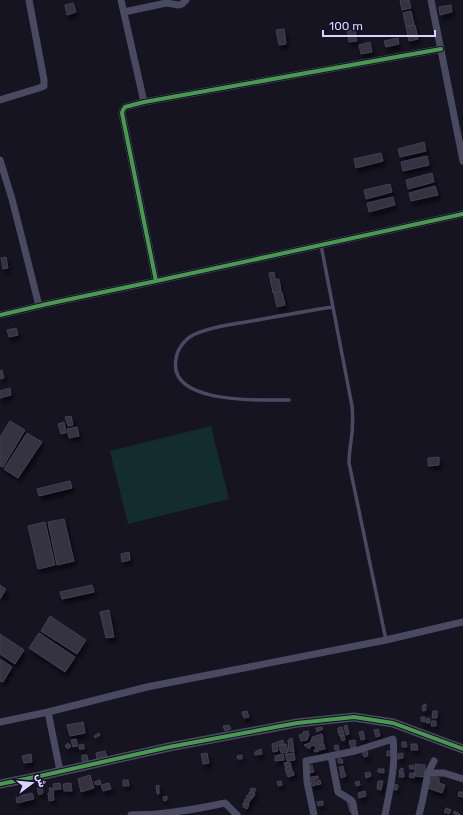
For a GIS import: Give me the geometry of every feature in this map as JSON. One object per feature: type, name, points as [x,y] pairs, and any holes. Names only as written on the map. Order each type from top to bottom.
[{"type":"street","points":[[0,100],[44,86],[29,0]]},
{"type":"street","points":[[121,0],[144,102]]},
{"type":"street","points":[[124,12],[166,3],[179,5],[186,0]]},
{"type":"street","points":[[431,0],[463,161]]},
{"type":"street","points":[[156,281],[122,113],[125,107],[144,102],[441,49]]},
{"type":"street","points":[[0,160],[12,199],[40,306]]},
{"type":"street","points":[[0,316],[463,214]]},
{"type":"street","points":[[0,722],[48,712],[147,687],[386,640],[463,622]]},
{"type":"street","points":[[48,712],[60,771]]},
{"type":"street","points":[[0,784],[168,747],[297,723],[354,717],[393,723],[463,749]]},
{"type":"street","points":[[314,815],[307,782],[306,761],[355,751],[394,739],[395,757],[385,815]]},
{"type":"street","points":[[331,756],[338,792],[353,803],[355,815]]},
{"type":"street","points":[[419,815],[428,773],[434,761]]},
{"type":"street","points":[[428,773],[444,773],[463,779]]},
{"type":"street","points":[[132,815],[186,813],[225,803],[237,815]]},
{"type":"lane","points":[[321,245],[352,406],[353,420],[349,463],[386,640]]},
{"type":"lane","points":[[288,400],[247,400],[197,392],[180,379],[176,371],[175,360],[179,348],[192,336],[218,327],[333,307]]},
{"type":"green space","points":[[211,426],[229,499],[128,524],[110,451]]},
{"type":"building","points":[[400,0],[409,0],[411,8],[402,10]]},
{"type":"building","points":[[73,3],[76,12],[67,15],[65,5]]},
{"type":"building","points":[[451,5],[452,12],[440,15],[439,7]]},
{"type":"building","points":[[411,11],[414,24],[406,27],[403,13]]},
{"type":"building","points":[[415,25],[418,39],[409,41],[406,27]]},
{"type":"building","points":[[284,29],[286,44],[279,45],[276,30]]},
{"type":"building","points":[[355,30],[357,41],[349,42],[347,31]]},
{"type":"building","points":[[398,38],[399,44],[386,47],[384,41]]},
{"type":"building","points":[[370,42],[372,52],[361,54],[359,45]]},
{"type":"building","points":[[424,142],[426,151],[400,157],[398,149]]},
{"type":"building","points":[[381,153],[383,161],[356,168],[354,159]]},
{"type":"building","points":[[427,156],[429,165],[403,171],[401,162]]},
{"type":"building","points":[[432,173],[434,182],[408,189],[406,180]]},
{"type":"building","points":[[390,184],[392,192],[366,199],[364,190]]},
{"type":"building","points":[[435,186],[438,195],[411,201],[409,193]]},
{"type":"building","points":[[393,197],[395,205],[369,212],[367,203]]},
{"type":"building","points":[[6,257],[8,268],[3,269],[1,258]]},
{"type":"building","points":[[274,272],[275,279],[279,279],[281,291],[273,293],[269,273]]},
{"type":"building","points":[[282,292],[285,305],[277,307],[274,294]]},
{"type":"building","points":[[16,328],[18,335],[9,337],[7,330]]},
{"type":"building","points":[[2,370],[4,378],[0,379],[0,371]]},
{"type":"building","points":[[10,388],[11,395],[0,398],[0,391]]},
{"type":"building","points":[[71,416],[73,425],[68,426],[65,417]]},
{"type":"building","points":[[10,421],[25,430],[3,467],[0,466],[0,437]]},
{"type":"building","points":[[64,422],[66,433],[61,434],[58,424]]},
{"type":"building","points":[[77,427],[79,436],[69,438],[67,429]]},
{"type":"building","points":[[27,433],[42,442],[18,478],[4,469]]},
{"type":"building","points":[[439,457],[439,465],[428,466],[428,458]]},
{"type":"building","points":[[70,481],[72,488],[39,496],[37,489]]},
{"type":"building","points":[[64,519],[74,561],[57,565],[48,522]]},
{"type":"building","points":[[45,522],[55,565],[38,569],[28,526]]},
{"type":"building","points":[[129,552],[130,560],[122,562],[121,554]]},
{"type":"building","points":[[0,585],[6,589],[0,599]]},
{"type":"building","points":[[92,585],[94,592],[62,599],[60,592]]},
{"type":"building","points":[[109,610],[114,637],[106,638],[100,612]]},
{"type":"building","points":[[50,616],[86,640],[77,654],[41,631]]},
{"type":"building","points":[[39,633],[75,657],[65,672],[29,648]]},
{"type":"building","points":[[0,634],[24,650],[15,664],[0,654]]},
{"type":"building","points":[[0,659],[12,667],[3,682],[0,681]]},
{"type":"building","points":[[426,704],[426,710],[423,711],[423,705]]},
{"type":"building","points":[[247,711],[249,717],[244,718],[242,712]]},
{"type":"building","points":[[433,711],[437,711],[437,718],[432,718]]},
{"type":"building","points":[[421,717],[425,717],[425,722],[421,721]]},
{"type":"building","points":[[427,718],[430,719],[430,723],[426,723]]},
{"type":"building","points":[[432,721],[436,721],[436,726],[431,726]]},
{"type":"building","points":[[83,722],[85,733],[70,736],[67,725]]},
{"type":"building","points":[[229,725],[231,729],[225,731],[223,726]]},
{"type":"building","points":[[347,725],[349,734],[346,735],[344,726]]},
{"type":"building","points":[[322,727],[323,729],[317,732],[316,728]]},
{"type":"building","points":[[342,727],[343,731],[338,732],[338,728]]},
{"type":"building","points":[[378,729],[380,736],[376,737],[374,730]]},
{"type":"building","points":[[308,731],[309,735],[307,740],[301,741],[299,735]]},
{"type":"building","points":[[343,731],[344,735],[340,736],[338,732]]},
{"type":"building","points":[[363,731],[365,739],[361,740],[359,732]]},
{"type":"building","points":[[99,733],[100,735],[95,738],[94,736]]},
{"type":"building","points":[[322,734],[323,738],[316,740],[315,736]]},
{"type":"building","points":[[344,735],[345,740],[342,741],[340,737]]},
{"type":"building","points":[[313,736],[319,751],[315,752],[314,750],[316,748],[314,745],[309,747],[310,749],[304,745],[310,743]]},
{"type":"building","points":[[292,738],[294,752],[289,751],[288,740]]},
{"type":"building","points":[[76,739],[78,746],[73,747],[71,740]]},
{"type":"building","points":[[323,739],[323,744],[319,745],[317,741]]},
{"type":"building","points":[[283,740],[284,744],[277,746],[278,751],[273,752],[272,744]]},
{"type":"building","points":[[355,740],[356,747],[351,748],[349,741]]},
{"type":"building","points":[[402,742],[406,742],[407,747],[402,747]]},
{"type":"building","points":[[68,743],[71,746],[68,749],[65,746]]},
{"type":"building","points":[[80,744],[84,745],[84,749],[79,749]]},
{"type":"building","points":[[286,744],[288,752],[281,753],[279,746]]},
{"type":"building","points":[[324,744],[325,749],[320,750],[319,746]]},
{"type":"building","points":[[411,744],[417,744],[418,750],[411,750]]},
{"type":"building","points":[[338,745],[339,750],[335,750],[334,746]]},
{"type":"building","points":[[261,749],[262,754],[255,755],[255,752]]},
{"type":"building","points":[[105,751],[107,757],[97,759],[96,753]]},
{"type":"building","points":[[367,751],[368,756],[364,757],[362,752]]},
{"type":"building","points":[[387,751],[392,751],[393,755],[387,756]]},
{"type":"building","points":[[207,753],[209,763],[203,764],[201,754]]},
{"type":"building","points":[[294,753],[295,760],[287,761],[285,754]]},
{"type":"building","points":[[403,753],[403,758],[398,759],[398,754]]},
{"type":"building","points":[[31,754],[32,762],[24,763],[22,756]]},
{"type":"building","points":[[283,754],[284,760],[275,761],[275,756]]},
{"type":"building","points":[[82,755],[87,755],[88,761],[82,761]]},
{"type":"building","points":[[242,755],[242,759],[238,759],[237,756]]},
{"type":"building","points":[[338,759],[342,759],[343,763],[338,763]]},
{"type":"building","points":[[290,762],[291,766],[285,767],[284,763]]},
{"type":"building","points":[[415,764],[425,765],[425,777],[415,776]]},
{"type":"building","points":[[312,765],[314,772],[305,774],[305,768]]},
{"type":"building","points":[[413,765],[414,769],[410,769],[409,766]]},
{"type":"building","points":[[291,766],[292,770],[286,772],[285,768]]},
{"type":"building","points":[[343,766],[344,770],[340,771],[339,767]]},
{"type":"building","points":[[403,768],[403,773],[399,773],[400,769]]},
{"type":"building","points":[[378,769],[384,769],[384,773],[378,772]]},
{"type":"building","points":[[293,771],[294,775],[288,777],[286,773]]},
{"type":"building","points":[[344,771],[346,776],[341,778],[340,772]]},
{"type":"building","points":[[370,772],[371,776],[366,778],[365,773]]},
{"type":"building","points":[[400,773],[404,773],[404,777],[399,777]]},
{"type":"building","points":[[410,773],[415,773],[414,778],[409,777]]},
{"type":"building","points":[[90,775],[94,788],[81,792],[78,779]]},
{"type":"building","points":[[318,776],[318,779],[311,780],[311,777]]},
{"type":"building","points":[[432,777],[439,778],[439,783],[445,785],[442,793],[428,788]]},
{"type":"building","points":[[100,780],[101,784],[96,785],[94,782]]},
{"type":"building","points":[[123,780],[128,780],[129,786],[123,786]]},
{"type":"building","points":[[320,780],[321,784],[317,785],[317,781]]},
{"type":"building","points":[[281,781],[282,785],[278,786],[277,782]]},
{"type":"building","points":[[311,781],[316,781],[316,785],[312,786]]},
{"type":"building","points":[[359,781],[360,785],[356,786],[355,782]]},
{"type":"building","points":[[378,781],[383,781],[381,790],[377,789]]},
{"type":"building","points":[[60,783],[61,789],[53,790],[54,800],[49,801],[49,788],[54,788],[53,784]]},
{"type":"building","points":[[71,783],[72,791],[64,791],[63,784]]},
{"type":"building","points":[[109,783],[111,789],[103,791],[101,785]]},
{"type":"building","points":[[394,784],[398,785],[397,790],[393,789]]},
{"type":"building","points":[[159,785],[159,794],[157,794],[156,786]]},
{"type":"building","points":[[42,787],[43,793],[39,795],[37,788]]},
{"type":"building","points":[[251,788],[256,789],[254,793],[250,791]]},
{"type":"building","points":[[365,791],[366,796],[359,798],[358,793]]},
{"type":"building","points":[[249,792],[255,794],[253,798],[249,796]]},
{"type":"building","points":[[459,792],[463,792],[463,797],[458,796]]},
{"type":"building","points":[[32,793],[34,799],[17,803],[16,797]]},
{"type":"building","points":[[247,795],[252,798],[250,801],[246,799]]},
{"type":"building","points":[[167,796],[167,800],[164,801],[163,797]]},
{"type":"building","points":[[245,799],[249,802],[248,805],[244,803]]},
{"type":"building","points":[[350,800],[353,811],[350,812],[347,801]]},
{"type":"building","points":[[323,801],[323,805],[318,806],[317,802]]},
{"type":"building","points":[[243,803],[249,805],[247,809],[243,807]]},
{"type":"building","points":[[446,808],[451,810],[449,814],[444,812]]},
{"type":"building","points":[[455,811],[461,815],[456,815],[453,813]]},
{"type":"cycle path","points":[[156,281],[122,113],[125,107],[144,102],[441,49]]},
{"type":"cycle path","points":[[0,315],[463,214]]},
{"type":"cycle path","points":[[0,784],[169,747],[297,723],[354,717],[393,723],[463,749]]}]
